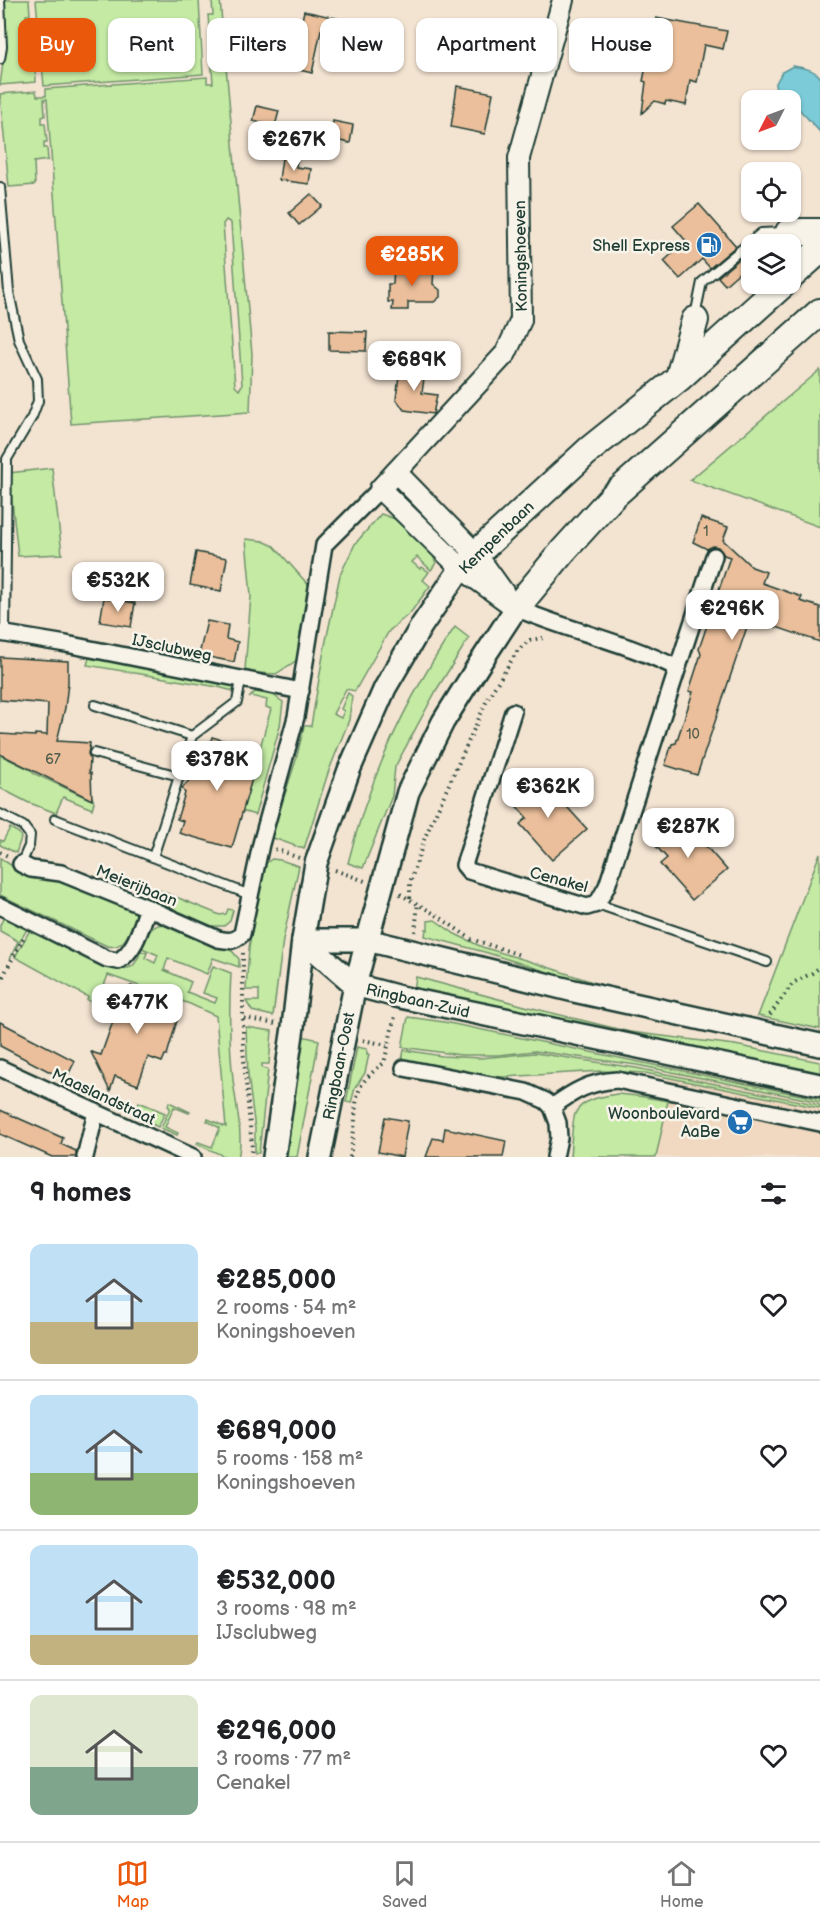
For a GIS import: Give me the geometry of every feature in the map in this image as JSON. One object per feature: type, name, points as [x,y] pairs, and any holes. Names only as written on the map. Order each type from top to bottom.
[{"type":"highway","points":[[789,232],[820,232]]},
{"type":"highway","points":[[801,267],[820,250]]},
{"type":"highway","name":"Kempenbaan","points":[[469,561],[589,450],[679,378],[772,294]]},
{"type":"highway","points":[[516,608],[613,496],[820,312]]},
{"type":"highway","points":[[679,378],[695,320]]},
{"type":"main road","name":"Kempenbaan","points":[[303,940],[316,863],[349,770],[385,688],[422,625],[469,561]]},
{"type":"main road","points":[[367,940],[408,792],[443,723],[516,608]]},
{"type":"main road","points":[[274,1157],[303,940],[367,940],[574,991],[820,1045]]},
{"type":"main road","name":"Ringbaan-Zuid","points":[[303,940],[355,985],[400,997],[820,1085]]},
{"type":"main road","name":"Ringbaan-Oost","points":[[320,1157],[343,1037],[367,940]]},
{"type":"street","name":"Koningshoeven","points":[[380,489],[506,353],[521,320],[519,158],[563,0]]},
{"type":"street","points":[[396,472],[469,561],[516,608],[542,620],[658,659],[677,668]]},
{"type":"street","points":[[237,939],[242,934],[261,844],[296,717],[324,545],[380,489],[469,561]]},
{"type":"street","name":"Cenakel","points":[[513,712],[464,865],[470,871],[587,907],[597,904],[607,886],[714,556]]},
{"type":"street","name":"IJsclubweg","points":[[3,633],[301,691]]},
{"type":"street","name":"Meierijbaan","points":[[21,864],[31,869],[61,873],[218,939],[229,941],[237,939]]},
{"type":"street","points":[[0,906],[107,959],[118,961],[131,950],[148,908]]},
{"type":"street","name":"Maaslandstraat","points":[[0,1068],[194,1157]]},
{"type":"street","points":[[404,1068],[526,1092],[546,1101],[552,1107],[558,1123],[559,1138],[555,1157]]},
{"type":"street","points":[[552,1107],[583,1087],[593,1083],[617,1080],[820,1123]]},
{"type":"street","points":[[85,1157],[96,1112]]},
{"type":"lane","points":[[0,0],[2,47],[0,58]]},
{"type":"lane","points":[[0,187],[9,292],[19,340],[37,379],[38,401],[32,417],[7,459],[3,633]]},
{"type":"lane","points":[[695,320],[702,282],[761,233],[789,232]]},
{"type":"lane","points":[[153,857],[192,736],[237,702],[241,680]]},
{"type":"lane","points":[[95,705],[192,736]]},
{"type":"lane","points":[[94,753],[178,776]]},
{"type":"lane","points":[[0,814],[23,826],[30,835],[21,864]]},
{"type":"lane","points":[[55,819],[250,895]]},
{"type":"lane","points":[[597,904],[767,962]]},
{"type":"path","points":[[261,844],[381,886],[418,903]]},
{"type":"path","points":[[0,982],[32,922]]},
{"type":"path","points":[[237,939],[243,955],[243,1049],[251,1157]]},
{"type":"path","points":[[768,1018],[793,982],[820,967]]},
{"type":"path","points":[[812,973],[820,975]]},
{"type":"path","points":[[244,1018],[293,1027]]},
{"type":"path","name":"Ringbaan-Oost","points":[[350,1157],[355,1119],[354,1107],[360,1086],[367,1075],[384,1063],[391,1032]]},
{"type":"path","points":[[343,1037],[387,1045]]},
{"type":"shaded area","name":"Woonboulevard AaBe","points":[[673,1058],[820,1088],[820,1157],[652,1157]]},
{"type":"green space","points":[[4,0],[29,0],[30,15],[26,15],[26,18],[18,18],[18,72],[35,72],[36,82],[0,85],[4,56]]},
{"type":"green space","points":[[36,0],[199,0],[203,74],[44,86],[43,72],[96,72],[96,18],[38,18]]},
{"type":"green space","points":[[207,0],[220,0],[222,18],[208,18],[208,15],[213,15],[212,1]]},
{"type":"green space","points":[[212,72],[227,72],[252,354],[250,412],[71,424],[47,99],[44,99],[45,116],[42,117],[42,123],[45,123],[47,142],[44,142],[44,148],[47,148],[48,160],[34,162],[35,185],[9,187],[0,94],[36,91],[37,96],[46,96],[46,89],[207,77],[207,83],[213,83]],"holes":[[[226,220],[231,223],[242,385],[239,390],[235,386],[223,224]]]},
{"type":"green space","points":[[820,370],[820,527],[690,480]]},
{"type":"green space","points":[[52,468],[62,554],[18,556],[9,473]]},
{"type":"green space","points":[[381,514],[395,519],[432,554],[436,563],[431,570],[417,557],[412,562],[420,569],[422,567],[429,572],[423,580],[430,586],[411,612],[389,631],[355,691],[346,689],[333,714],[341,718],[344,711],[341,709],[348,693],[352,696],[349,720],[328,773],[304,849],[273,838],[272,834],[296,760],[304,726],[311,726],[340,575],[355,544]]},
{"type":"green space","points":[[246,539],[263,541],[274,546],[312,589],[297,660],[276,674],[245,670],[251,596]]},
{"type":"green space","points":[[455,627],[469,638],[437,689],[395,767],[392,796],[363,868],[348,863],[367,801],[391,740],[421,682]]},
{"type":"green space","points":[[89,658],[228,682],[234,685],[233,691],[87,665]]},
{"type":"green space","points":[[255,692],[273,695],[283,702],[280,726],[255,815],[242,811],[271,709],[266,707],[267,700],[251,696]]},
{"type":"green space","points":[[0,755],[89,799],[92,797],[94,802],[92,809],[63,797],[56,813],[0,788]]},
{"type":"green space","points":[[10,828],[19,833],[21,838],[16,853],[0,845],[0,840],[3,841]]},
{"type":"green space","points":[[820,853],[820,1029],[758,1016]]},
{"type":"green space","points":[[0,858],[26,875],[66,883],[135,911],[136,915],[126,938],[119,945],[107,946],[0,895]]},
{"type":"green space","points":[[272,859],[299,866],[283,940],[273,1016],[252,1011],[246,1001],[259,1001],[259,990],[246,990],[249,948],[262,870]]},
{"type":"green space","points":[[154,888],[220,915],[226,914],[228,909],[233,910],[230,921],[224,926],[212,926],[149,900]]},
{"type":"green space","points":[[4,917],[27,929],[10,959],[18,941],[0,931]]},
{"type":"green space","points":[[435,920],[455,934],[482,947],[626,993],[820,1033],[820,1040],[588,985],[488,953],[425,936],[428,921]]},
{"type":"green space","points":[[164,924],[232,951],[239,959],[239,967],[213,958],[207,974],[168,958],[164,970],[191,982],[187,992],[215,1003],[217,998],[203,993],[213,966],[231,973],[230,1039],[240,1129],[238,1157],[226,1157],[197,1144],[198,1142],[212,1147],[220,1128],[207,1121],[208,1119],[226,1127],[216,1016],[190,1004],[108,975],[97,1005],[87,1000],[88,997],[15,957],[30,930],[116,968],[133,966],[141,951],[147,953],[145,958],[155,963],[158,955],[142,948],[152,929]]},
{"type":"green space","points":[[416,977],[630,1032],[735,1045],[820,1062],[820,1077],[414,991]]},
{"type":"green space","points":[[408,1017],[444,1022],[820,1099],[820,1102],[637,1065],[535,1051],[498,1055],[461,1055],[402,1047]]},
{"type":"green space","points":[[246,1027],[272,1031],[269,1064],[262,1064],[262,1068],[268,1069],[259,1153],[255,1153]]},
{"type":"green space","points":[[302,1036],[319,1040],[297,1157],[287,1157]]},
{"type":"green space","points":[[357,1047],[367,1049],[367,1054],[369,1054],[365,1073],[355,1088],[351,1103],[346,1102]]},
{"type":"green space","points":[[404,1050],[442,1056],[480,1058],[535,1053],[636,1068],[820,1105],[820,1108],[645,1073],[602,1071],[503,1077],[472,1074],[402,1060]]},
{"type":"green space","points":[[617,1094],[668,1101],[656,1157],[570,1157],[573,1123],[578,1109],[593,1099]]},
{"type":"green space","points":[[139,1102],[165,1113],[158,1127],[133,1115]]},
{"type":"green space","points":[[169,1102],[190,1112],[174,1107],[165,1127],[178,1133],[177,1135],[161,1128],[170,1108]]},
{"type":"water","points":[[793,66],[804,68],[820,77],[820,132],[801,111],[801,90],[776,90],[775,85],[782,72]]},
{"type":"building","points":[[304,11],[336,18],[320,18],[320,35],[312,73],[308,72],[308,18],[302,18]]},
{"type":"building","points":[[673,21],[727,31],[723,49],[704,45],[697,82],[690,80],[686,105],[655,101],[642,113],[646,82],[643,81],[645,72],[673,72]]},
{"type":"building","points":[[457,86],[493,93],[485,134],[451,127]]},
{"type":"building","points":[[257,106],[279,111],[275,126],[253,121]]},
{"type":"building","points":[[333,121],[353,125],[350,143],[330,139]]},
{"type":"building","points":[[282,158],[297,159],[296,167],[311,169],[309,184],[279,180]]},
{"type":"building","points":[[311,194],[322,206],[299,225],[289,213]]},
{"type":"building","points":[[699,204],[736,246],[710,268],[702,259],[680,279],[664,261],[686,241],[673,226]]},
{"type":"building","points":[[741,258],[741,271],[725,285],[718,277]]},
{"type":"building","points":[[394,263],[411,263],[411,269],[434,269],[433,284],[440,290],[440,297],[434,302],[408,302],[408,310],[392,310],[393,302],[388,302],[388,284],[393,284]]},
{"type":"building","points":[[329,331],[367,332],[366,351],[329,350]]},
{"type":"building","points":[[400,368],[425,371],[422,393],[437,395],[433,414],[404,410],[396,399]]},
{"type":"building","points":[[701,518],[728,527],[723,540],[752,567],[766,572],[762,583],[802,597],[800,601],[820,607],[820,642],[750,618],[697,775],[665,765],[672,744],[676,743],[693,692],[689,691],[701,654],[699,649],[730,557],[724,555],[718,547],[713,546],[707,549],[693,542]]},
{"type":"building","points":[[196,552],[227,558],[221,591],[190,585]]},
{"type":"building","points":[[104,598],[135,603],[131,627],[100,622]]},
{"type":"building","points":[[207,621],[228,625],[226,639],[238,642],[234,662],[199,655]]},
{"type":"building","points":[[0,657],[68,661],[65,708],[57,741],[90,743],[88,754],[92,800],[0,754],[0,734],[47,735],[48,704],[0,700]]},
{"type":"building","points":[[212,737],[260,751],[232,848],[179,833],[183,821],[177,819],[185,793],[182,788],[188,782],[198,746],[209,749]]},
{"type":"building","points":[[540,777],[587,829],[552,860],[520,824],[527,818],[512,801]]},
{"type":"building","points":[[680,817],[727,870],[692,900],[660,864],[667,858],[652,842]]},
{"type":"building","points":[[131,986],[177,1003],[180,1010],[167,1055],[162,1062],[148,1057],[138,1085],[115,1076],[110,1091],[91,1052],[101,1055],[124,990]]},
{"type":"building","points":[[0,1022],[75,1061],[67,1077],[59,1073],[58,1076],[0,1046]]},
{"type":"building","points":[[0,1110],[63,1138],[61,1144],[76,1151],[76,1157],[52,1157],[0,1134]]},
{"type":"building","points":[[385,1117],[408,1121],[402,1157],[378,1152]]},
{"type":"building","points":[[445,1128],[506,1141],[503,1157],[426,1157],[433,1138],[443,1140]]},
{"type":"place","name":"Shell Express","points":[[709,245]]},
{"type":"place","name":"Woonboulevard AaBe","points":[[740,1122]]}]
